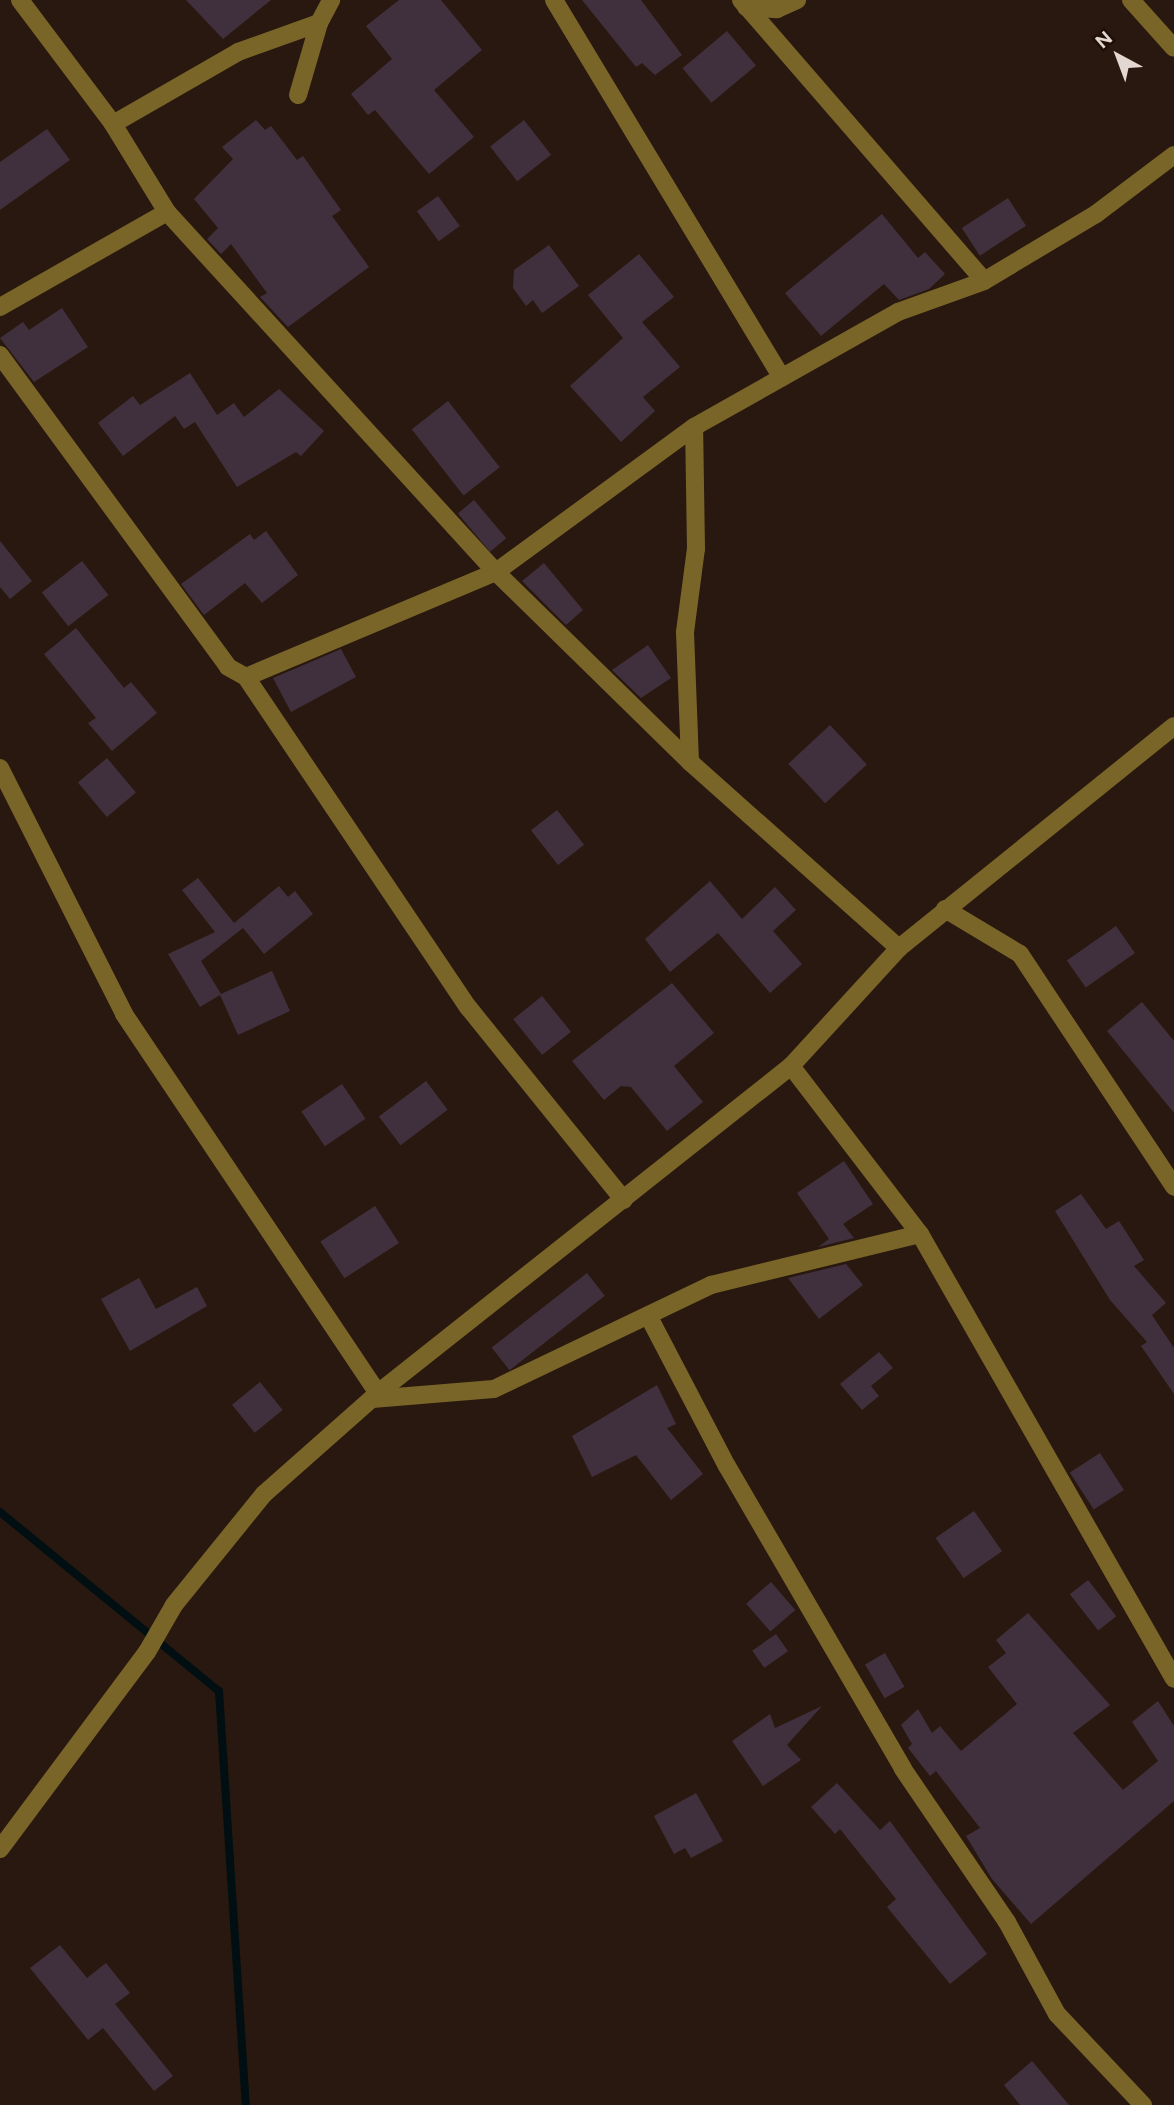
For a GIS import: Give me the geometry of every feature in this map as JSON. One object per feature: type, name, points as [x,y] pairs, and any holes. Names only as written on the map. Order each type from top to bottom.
[{"type":"street","points":[[20,0],[113,124],[167,212],[496,572],[690,762],[899,948]]},
{"type":"street","points":[[298,95],[319,23],[331,0]]},
{"type":"street","points":[[554,0],[782,378]]},
{"type":"street","points":[[743,3],[777,9],[797,0]]},
{"type":"street","points":[[1131,0],[1174,48]]},
{"type":"street","points":[[743,3],[984,281]]},
{"type":"street","points":[[113,124],[238,52],[319,23]]},
{"type":"street","points":[[246,677],[496,572],[694,427],[898,312],[984,281],[1096,214],[1174,155]]},
{"type":"street","points":[[0,307],[167,212]]},
{"type":"street","points":[[0,355],[228,667],[246,677],[468,1007],[624,1200]]},
{"type":"street","points":[[690,762],[685,632],[696,548],[694,427]]},
{"type":"street","points":[[0,1849],[147,1652],[174,1605],[264,1494],[375,1396],[791,1066],[899,948],[1174,726]]},
{"type":"street","points":[[0,768],[124,1014],[375,1396]]},
{"type":"street","points":[[945,909],[1020,954],[1174,1188]]},
{"type":"street","points":[[791,1066],[920,1234],[1174,1679]]},
{"type":"street","points":[[375,1396],[494,1389],[650,1319],[711,1284],[920,1234]]},
{"type":"street","points":[[650,1319],[727,1466],[903,1769],[1007,1922],[1057,2014],[1143,2105]]},
{"type":"building","points":[[186,0],[271,0],[223,39]]},
{"type":"building","points":[[399,0],[441,0],[482,50],[434,90],[474,137],[429,174],[375,110],[368,115],[351,94],[392,59],[366,26]]},
{"type":"building","points":[[582,0],[641,0],[682,55],[655,75],[642,63],[636,67]]},
{"type":"building","points":[[727,31],[756,65],[711,103],[683,68]]},
{"type":"building","points":[[256,120],[265,130],[271,126],[297,160],[303,156],[341,210],[332,216],[369,267],[288,327],[260,297],[267,293],[231,244],[221,254],[207,239],[218,228],[194,199],[233,159],[222,147]]},
{"type":"building","points":[[524,120],[551,155],[517,181],[490,146]]},
{"type":"building","points":[[47,129],[70,160],[0,210],[0,162]]},
{"type":"building","points":[[438,196],[460,226],[439,241],[417,211]]},
{"type":"building","points":[[1008,198],[1026,226],[980,256],[962,228]]},
{"type":"building","points":[[882,214],[918,258],[925,252],[945,274],[929,289],[899,300],[884,284],[821,336],[785,293]]},
{"type":"building","points":[[549,245],[579,286],[542,313],[533,300],[526,306],[513,288],[514,270]]},
{"type":"building","points":[[639,254],[674,297],[642,322],[680,367],[643,397],[655,411],[621,442],[570,386],[623,338],[588,295]]},
{"type":"building","points":[[62,308],[88,347],[34,382],[0,338],[23,322],[29,330]]},
{"type":"building","points":[[190,373],[217,415],[234,403],[244,417],[279,389],[324,431],[301,456],[296,452],[237,487],[195,422],[184,429],[175,416],[123,456],[98,423],[133,396],[140,405]]},
{"type":"building","points":[[448,401],[500,467],[463,496],[412,429]]},
{"type":"building","points":[[474,500],[506,538],[490,552],[458,513]]},
{"type":"building","points":[[266,531],[298,575],[262,603],[245,583],[204,615],[181,584],[250,534],[254,540]]},
{"type":"building","points":[[0,541],[32,581],[10,599],[0,587]]},
{"type":"building","points":[[82,561],[108,595],[68,626],[42,592]]},
{"type":"building","points":[[544,563],[583,610],[566,625],[522,581]]},
{"type":"building","points":[[76,628],[124,688],[131,682],[157,713],[112,751],[88,723],[96,718],[44,654]]},
{"type":"building","points":[[648,645],[671,678],[641,698],[612,670]]},
{"type":"building","points":[[341,649],[356,677],[291,712],[273,678]]},
{"type":"building","points":[[830,725],[867,764],[825,803],[788,764]]},
{"type":"building","points":[[107,758],[136,792],[107,817],[78,782]]},
{"type":"building","points":[[557,810],[584,845],[558,865],[531,830]]},
{"type":"building","points":[[198,878],[234,923],[279,886],[288,897],[295,891],[313,914],[264,954],[243,928],[201,961],[221,994],[272,971],[290,1011],[238,1035],[220,995],[200,1007],[168,954],[215,932],[182,890]]},
{"type":"building","points":[[710,881],[742,919],[775,887],[796,910],[773,931],[802,964],[770,993],[718,933],[670,972],[645,939]]},
{"type":"building","points":[[1116,926],[1135,953],[1086,987],[1067,960]]},
{"type":"building","points":[[672,983],[714,1033],[674,1066],[703,1102],[667,1131],[631,1087],[621,1086],[604,1100],[572,1061]]},
{"type":"building","points":[[542,996],[571,1032],[542,1055],[513,1019]]},
{"type":"building","points":[[1142,1002],[1174,1041],[1174,1113],[1107,1031]]},
{"type":"building","points":[[426,1081],[448,1110],[401,1145],[379,1117]]},
{"type":"building","points":[[342,1084],[365,1119],[325,1146],[301,1111]]},
{"type":"building","points":[[844,1161],[873,1204],[843,1224],[854,1238],[818,1247],[829,1239],[797,1193]]},
{"type":"building","points":[[1081,1194],[1106,1229],[1119,1221],[1144,1260],[1134,1266],[1166,1303],[1152,1315],[1174,1348],[1174,1394],[1141,1346],[1147,1342],[1110,1300],[1055,1211]]},
{"type":"building","points":[[375,1206],[399,1243],[344,1278],[320,1241]]},
{"type":"building","points":[[846,1264],[863,1285],[819,1319],[788,1278]]},
{"type":"building","points":[[587,1273],[605,1296],[510,1370],[492,1347]]},
{"type":"building","points":[[139,1278],[156,1309],[197,1287],[207,1306],[130,1351],[101,1299]]},
{"type":"building","points":[[879,1352],[893,1368],[871,1386],[879,1396],[862,1410],[840,1384]]},
{"type":"building","points":[[260,1382],[283,1410],[255,1433],[232,1405]]},
{"type":"building","points":[[657,1385],[676,1424],[667,1428],[703,1474],[671,1500],[636,1455],[592,1477],[572,1436]]},
{"type":"building","points":[[1100,1453],[1124,1490],[1094,1510],[1070,1473]]},
{"type":"building","points":[[974,1511],[1002,1551],[964,1578],[935,1538]]},
{"type":"building","points":[[1088,1580],[1116,1616],[1098,1630],[1070,1594]]},
{"type":"building","points":[[771,1582],[795,1610],[770,1632],[746,1604]]},
{"type":"building","points":[[1028,1613],[1110,1705],[1073,1733],[1123,1790],[1158,1761],[1132,1722],[1158,1701],[1174,1726],[1174,1801],[1031,1924],[992,1879],[966,1836],[980,1828],[936,1771],[930,1776],[908,1748],[912,1744],[901,1725],[918,1709],[932,1733],[940,1726],[961,1751],[1017,1704],[988,1667],[1006,1653],[996,1640]]},
{"type":"building","points":[[776,1634],[788,1651],[764,1668],[752,1651]]},
{"type":"building","points":[[885,1653],[904,1687],[885,1698],[865,1664]]},
{"type":"building","points":[[822,1706],[787,1745],[801,1760],[763,1786],[732,1741],[770,1714],[775,1728]]},
{"type":"building","points":[[837,1783],[880,1830],[890,1821],[987,1954],[950,1984],[887,1907],[896,1899],[840,1829],[835,1834],[811,1807]]},
{"type":"building","points":[[696,1793],[723,1841],[691,1858],[685,1848],[674,1854],[654,1816]]},
{"type":"building","points":[[60,1945],[87,1978],[106,1963],[130,1993],[115,2004],[173,2076],[154,2091],[103,2028],[88,2040],[30,1968]]},
{"type":"building","points":[[1032,2061],[1069,2105],[1020,2105],[1004,2085]]},
{"type":"waterway","points":[[0,1512],[219,1691],[246,2105]]}]
